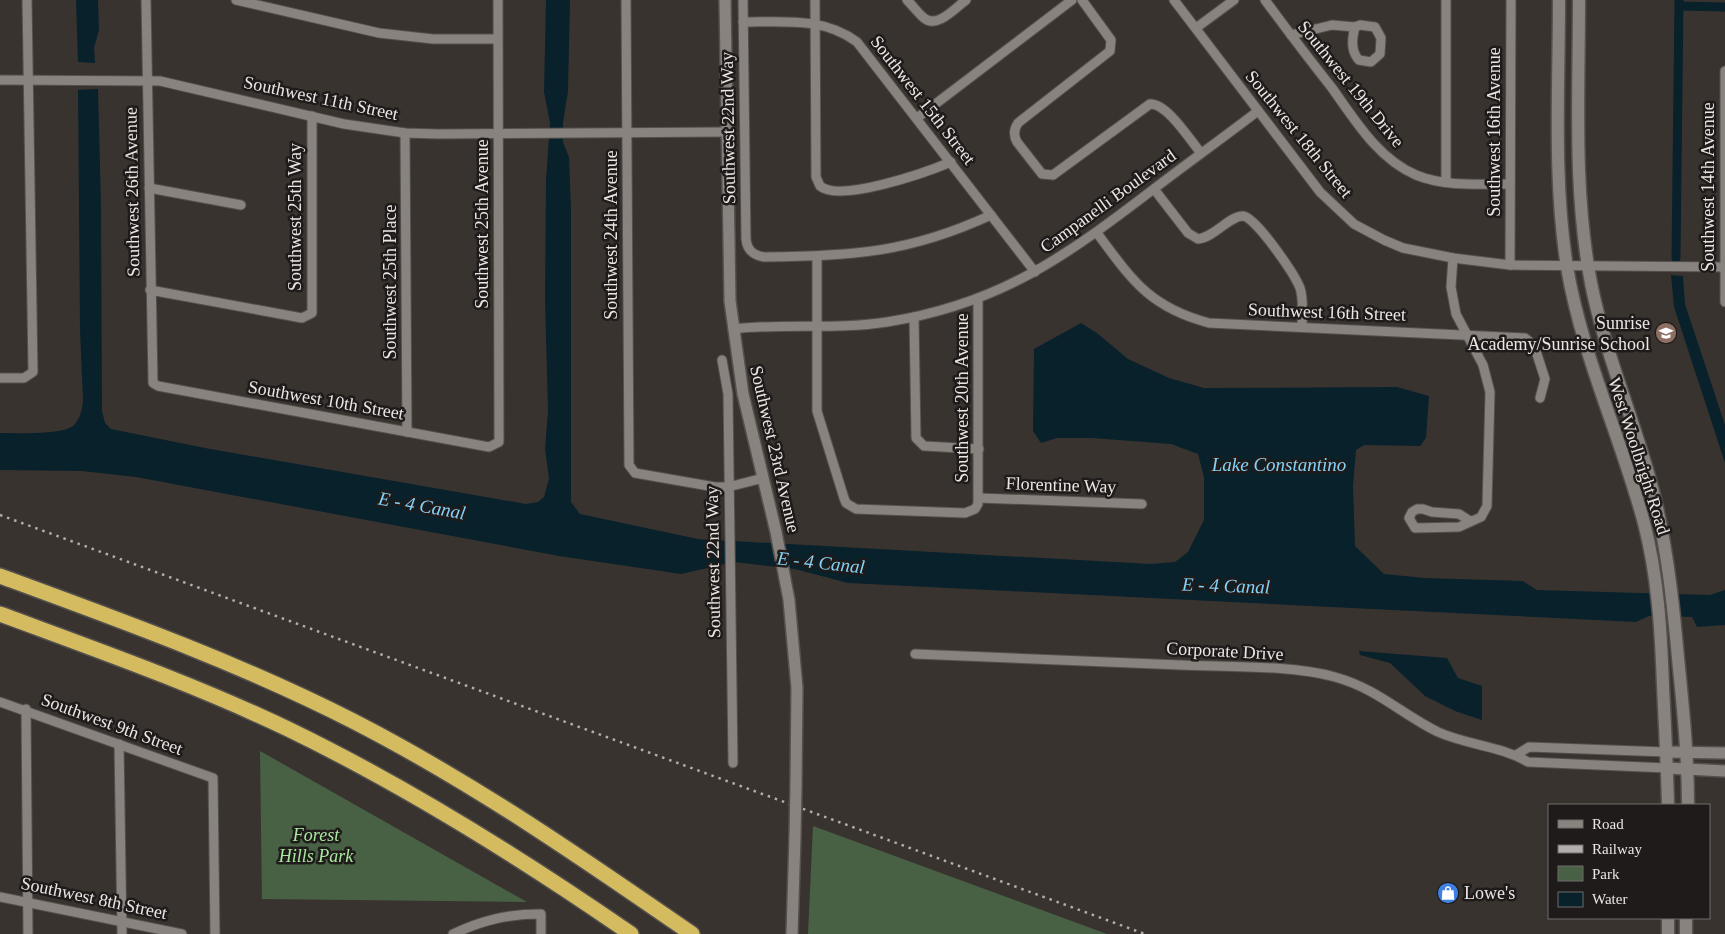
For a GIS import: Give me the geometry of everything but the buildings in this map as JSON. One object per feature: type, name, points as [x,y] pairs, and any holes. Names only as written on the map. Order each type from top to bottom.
[{"type":"highway","points":[[0,576],[195,649],[352,721],[502,805],[692,934]]},
{"type":"highway","points":[[0,614],[184,683],[262,717],[339,754],[464,824],[631,934]]},
{"type":"main road","name":"West Woolbright Road","points":[[1559,0],[1559,190],[1567,266],[1589,360],[1634,491],[1651,551],[1660,621],[1668,804]]},
{"type":"main road","name":"West Woolbright Road","points":[[1579,0],[1579,176],[1588,267],[1600,320],[1646,466],[1662,530],[1672,594],[1687,752],[1688,804]]},
{"type":"main road","points":[[1668,919],[1668,934]]},
{"type":"main road","points":[[1686,919],[1686,934]]},
{"type":"street","points":[[0,378],[29,377],[32,372],[27,0]]},
{"type":"street","name":"Southwest 26th Avenue","points":[[146,0],[153,383]]},
{"type":"street","points":[[236,0],[379,34],[433,39],[497,39]]},
{"type":"street","name":"Southwest 25th Avenue","points":[[495,446],[499,442],[498,0]]},
{"type":"street","name":"Southwest 24th Avenue","points":[[626,0],[631,470],[635,474],[708,486],[728,487]]},
{"type":"street","name":"Southwest 23rd Avenue","points":[[726,0],[728,280],[732,329],[743,394],[776,532],[785,580],[797,688],[792,934]]},
{"type":"street","name":"Southwest 22nd Way","points":[[743,0],[746,244],[753,254],[764,257],[816,257]]},
{"type":"street","points":[[815,0],[816,177],[820,186],[831,191],[873,187],[926,173],[951,162]]},
{"type":"street","points":[[907,0],[925,19],[931,21],[942,18],[966,0]]},
{"type":"street","points":[[917,118],[1072,0]]},
{"type":"street","points":[[1082,0],[1111,40],[1110,51],[1018,123],[1014,136],[1017,142],[1042,174],[1053,175],[1150,104],[1156,104],[1165,109],[1200,153]]},
{"type":"street","name":"Southwest 18th Street","points":[[1174,0],[1320,192],[1354,224],[1372,234],[1402,248],[1453,258],[1510,265],[1724,267]]},
{"type":"street","points":[[1196,28],[1234,0]]},
{"type":"street","name":"Southwest 19th Drive","points":[[1265,0],[1382,152],[1394,163],[1416,175],[1446,182],[1510,184]]},
{"type":"street","points":[[1446,0],[1446,182]]},
{"type":"street","name":"Southwest 16th Avenue","points":[[1510,265],[1511,0]]},
{"type":"street","name":"Southwest 15th Street","points":[[743,22],[815,23],[841,32],[857,42],[1036,272]]},
{"type":"street","points":[[1291,35],[1332,25],[1355,27]]},
{"type":"street","name":"Southwest 14th Avenue","points":[[1725,72],[1725,302]]},
{"type":"street","name":"Southwest 11th Street","points":[[0,80],[147,79],[183,85],[367,128],[405,133],[567,134],[726,132]]},
{"type":"street","name":"Campanelli Boulevard","points":[[732,329],[872,324],[914,317],[978,299],[1036,272],[1097,233],[1200,153],[1258,111]]},
{"type":"street","name":"Southwest 25th Way","points":[[150,290],[308,317],[312,314],[312,116]]},
{"type":"street","name":"Southwest 25th Place","points":[[405,133],[407,432]]},
{"type":"street","points":[[149,188],[241,205]]},
{"type":"street","points":[[1154,189],[1188,233],[1198,239],[1209,237],[1237,217],[1243,216],[1254,222],[1296,279],[1302,296],[1302,327]]},
{"type":"street","points":[[979,498],[975,509],[964,513],[856,508],[846,503],[818,411],[816,257],[895,249],[947,234],[992,215]]},
{"type":"street","name":"Southwest 16th Street","points":[[1097,233],[1135,283],[1148,295],[1180,314],[1221,324],[1519,337],[1534,345],[1545,379],[1540,398]]},
{"type":"street","points":[[1453,258],[1451,280],[1453,301],[1465,334],[1483,365],[1488,379],[1491,406],[1487,506],[1481,517],[1459,527],[1431,526],[1421,529],[1415,528],[1409,518],[1417,509],[1423,509],[1432,512],[1459,514],[1470,521]]},
{"type":"street","name":"Southwest 20th Avenue","points":[[978,299],[979,498]]},
{"type":"street","points":[[914,317],[916,438],[924,446],[979,449]]},
{"type":"street","name":"Southwest 22nd Way","points":[[722,360],[728,394],[729,580],[733,763]]},
{"type":"street","name":"Southwest 10th Street","points":[[153,383],[158,386],[407,432],[495,446]]},
{"type":"street","points":[[728,487],[763,478]]},
{"type":"street","name":"Florentine Way","points":[[979,498],[1142,504]]},
{"type":"street","name":"Corporate Drive","points":[[915,654],[1209,666],[1321,674],[1356,683],[1375,692],[1438,732],[1516,755],[1528,762],[1667,768]]},
{"type":"street","name":"Southwest 9th Street","points":[[0,702],[26,709],[213,778],[215,934]]},
{"type":"street","points":[[26,709],[28,934]]},
{"type":"street","points":[[119,744],[122,934]]},
{"type":"street","points":[[1516,755],[1529,747],[1725,753]]},
{"type":"street","points":[[1667,768],[1725,771]]},
{"type":"street","name":"Southwest 8th Street","points":[[0,897],[182,934]]},
{"type":"street","points":[[453,934],[478,923],[501,916],[541,914],[541,934]]},
{"type":"green space","name":"Forest Hills Park","points":[[260,751],[527,902],[262,899]]},
{"type":"green space","points":[[813,826],[1107,934],[808,934]]},
{"type":"water","points":[[76,0],[98,0],[99,30],[94,48],[95,63],[78,62]]},
{"type":"water","points":[[546,0],[570,0],[568,91],[563,123],[563,142],[569,157],[571,208],[571,502],[580,514],[698,539],[1150,564],[1175,562],[1188,552],[1204,520],[1204,477],[1198,454],[1171,444],[1092,438],[1057,438],[1041,443],[1033,431],[1034,349],[1081,323],[1097,333],[1128,359],[1169,378],[1204,388],[1397,387],[1429,396],[1426,438],[1420,446],[1364,445],[1356,450],[1353,486],[1355,546],[1384,574],[1425,578],[1523,581],[1537,590],[1710,595],[1725,590],[1725,625],[1697,627],[1692,617],[1649,616],[1636,622],[848,583],[795,569],[734,562],[681,574],[559,556],[136,477],[82,471],[0,470],[0,433],[38,433],[67,429],[75,424],[81,411],[83,401],[80,330],[78,90],[98,89],[101,205],[102,411],[105,423],[111,429],[205,448],[526,504],[538,502],[544,497],[549,479],[545,449],[548,411],[545,299],[546,180],[550,123],[544,92]]},
{"type":"water","points":[[1671,275],[1683,276],[1685,304],[1725,425],[1725,463],[1674,307]]},
{"type":"water","points":[[1359,651],[1447,658],[1458,678],[1482,686],[1482,720],[1455,711],[1425,696],[1390,663],[1360,655]]},
{"type":"waterway","points":[[1676,258],[1679,0]]},
{"type":"waterway","points":[[1679,6],[1725,7]]},
{"type":"railway","points":[[0,515],[1145,934]]},
{"type":"place","name":"Sunrise Academy/Sunrise School","points":[[1666,333]]},
{"type":"place","name":"Lowe's","points":[[1448,893]]},
{"type":"water label","name":"Lake Constantino","points":[[1279,464]]},
{"type":"water label","name":"E - 4 Canal","points":[[422,505]]},
{"type":"water label","name":"E - 4 Canal","points":[[821,562]]},
{"type":"water label","name":"E - 4 Canal","points":[[1226,585]]}]
